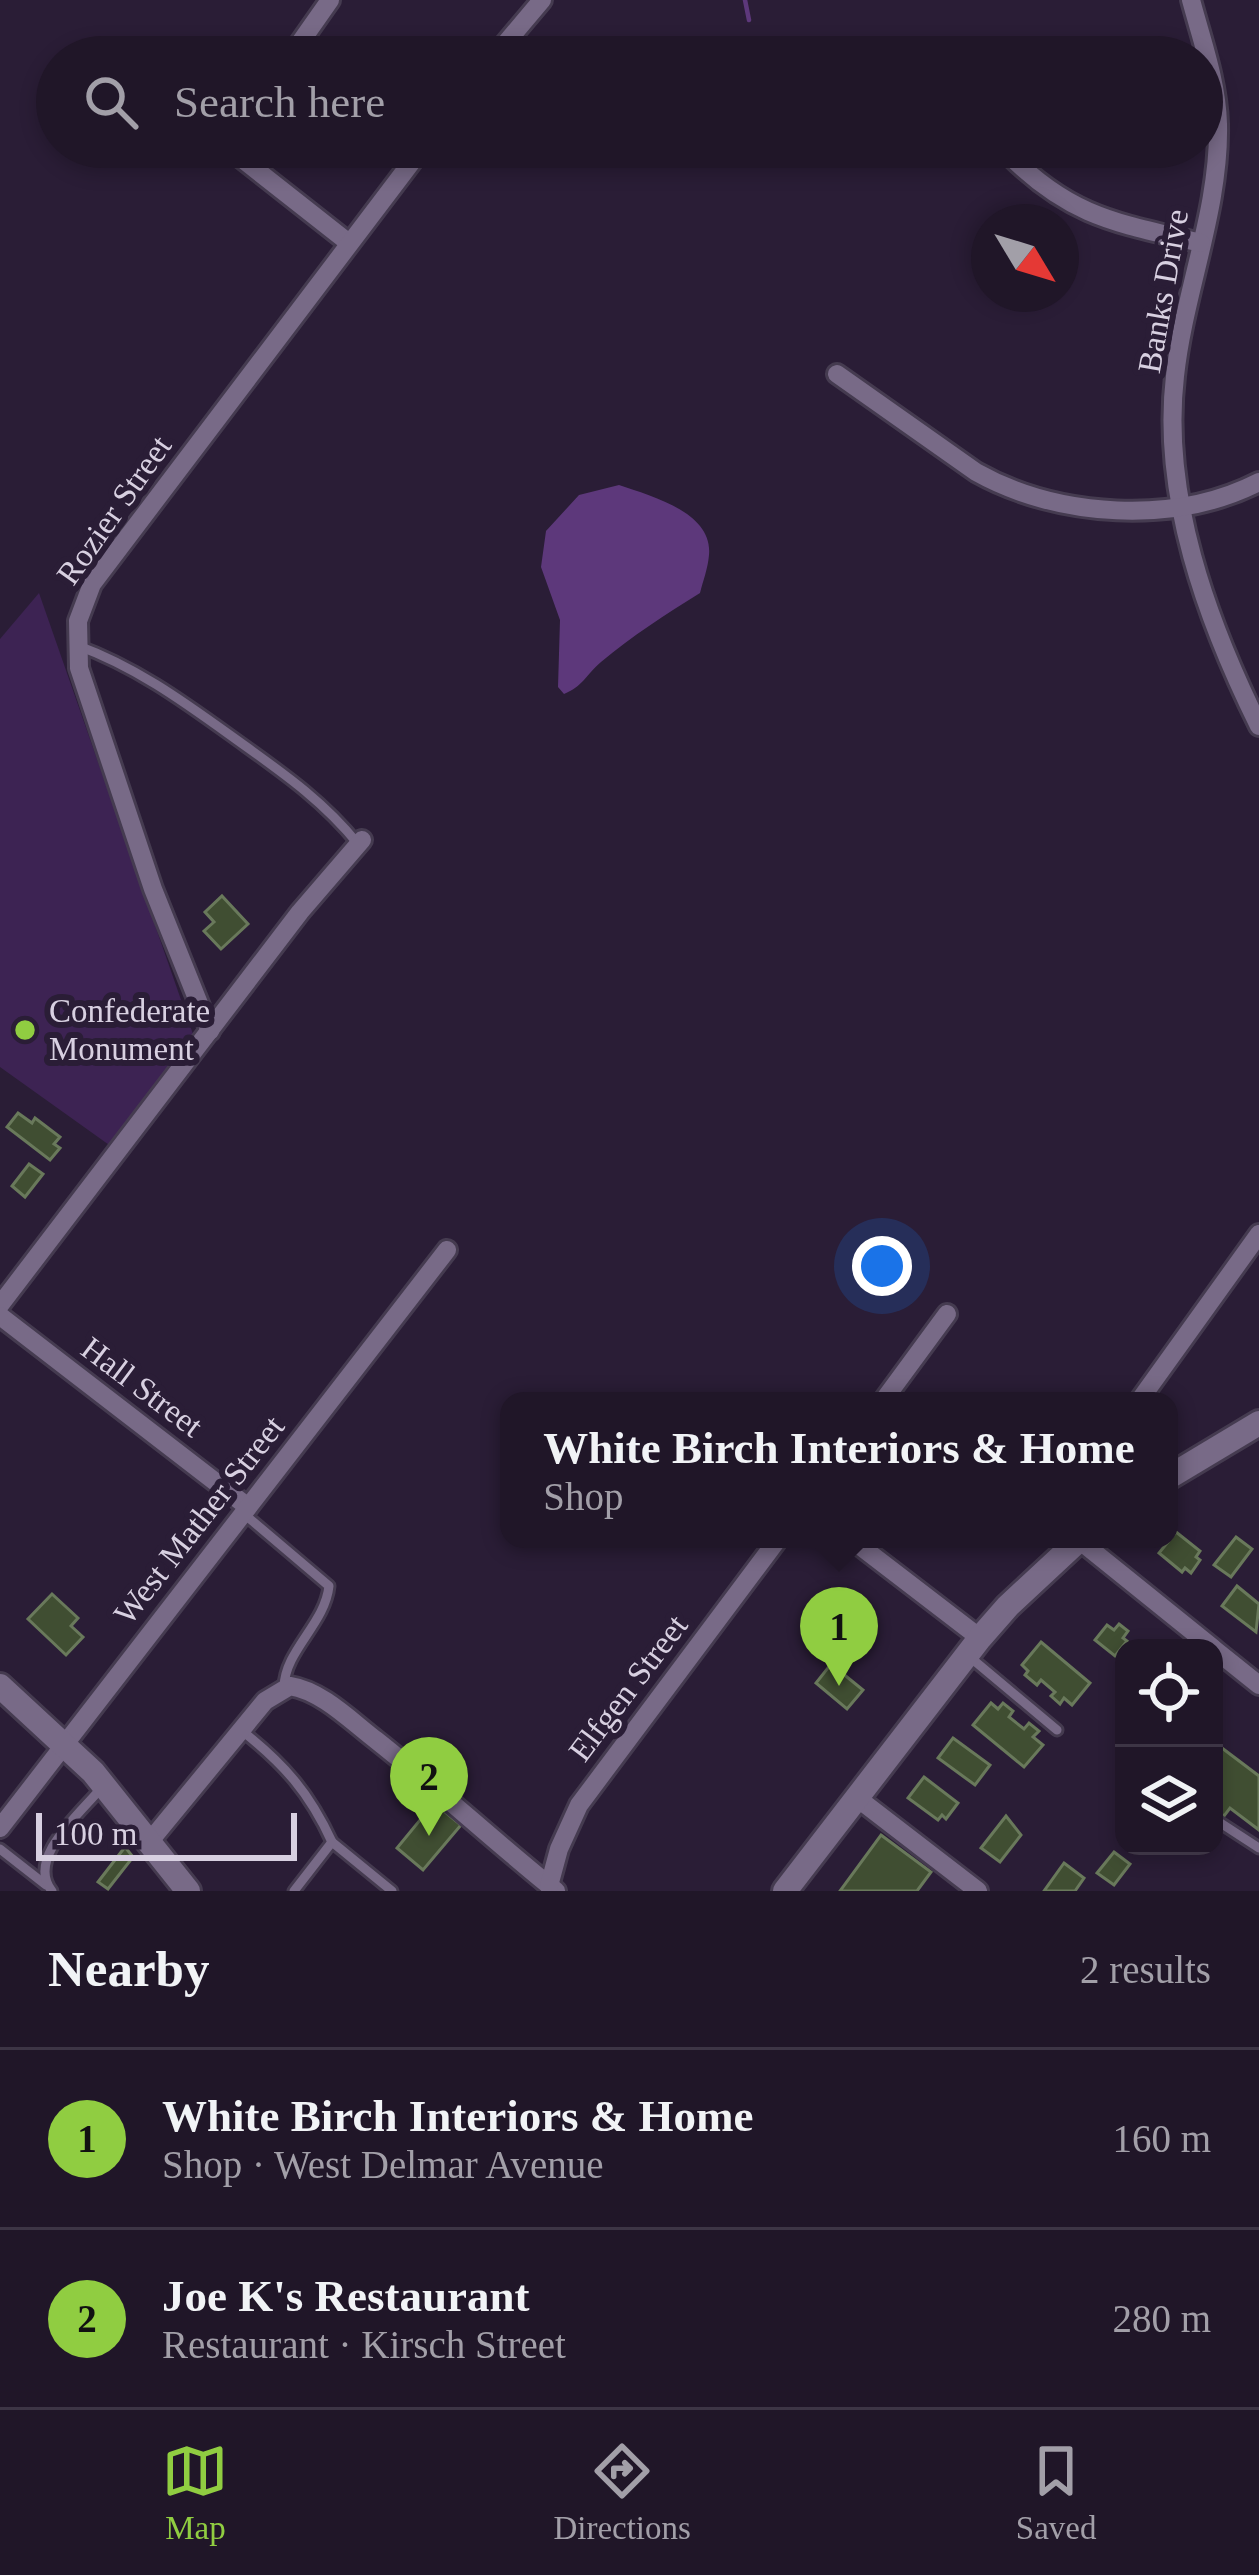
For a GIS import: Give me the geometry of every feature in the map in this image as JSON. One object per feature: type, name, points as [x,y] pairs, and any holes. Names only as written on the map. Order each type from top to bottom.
[{"type":"street","points":[[305,36],[331,0]]},
{"type":"street","points":[[512,36],[542,0]]},
{"type":"street","name":"Banks Drive","points":[[1191,0],[1201,36]]},
{"type":"street","points":[[254,168],[349,243]]},
{"type":"street","name":"Rozier Street","points":[[210,1031],[153,890],[92,712],[76,645],[78,621],[92,584],[406,168]]},
{"type":"street","points":[[1025,168],[1050,191],[1098,218],[1202,243]]},
{"type":"street","name":"Banks Drive","points":[[1216,168],[1174,378],[1181,505],[1208,612],[1259,726]]},
{"type":"street","points":[[837,374],[976,472],[1025,496],[1106,511],[1214,500],[1259,482]]},
{"type":"street","points":[[0,1305],[300,912],[360,843]]},
{"type":"street","points":[[1145,1392],[1259,1234]]},
{"type":"street","name":"West Mather Street","points":[[0,1828],[447,1250]]},
{"type":"street","points":[[890,1392],[947,1314]]},
{"type":"street","name":"Hall Street","points":[[0,1316],[246,1510]]},
{"type":"street","points":[[1178,1472],[1259,1423]]},
{"type":"street","name":"Elfgen Street","points":[[550,1889],[566,1827],[579,1805],[771,1548]]},
{"type":"street","points":[[861,1548],[973,1646]]},
{"type":"street","points":[[785,1891],[973,1646],[1069,1548]]},
{"type":"street","points":[[1085,1548],[1202,1639]]},
{"type":"street","points":[[1223,1655],[1259,1685]]},
{"type":"street","points":[[0,1686],[104,1785],[188,1891]]},
{"type":"street","points":[[150,1841],[265,1701],[284,1687],[299,1687],[335,1708],[434,1786],[550,1889]]},
{"type":"street","points":[[856,1797],[979,1891]]},
{"type":"lane","points":[[76,645],[137,670],[276,766],[321,802],[360,843]]},
{"type":"lane","points":[[246,1510],[329,1586],[320,1619],[287,1668],[284,1687]]},
{"type":"lane","points":[[973,1646],[1057,1730]]},
{"type":"lane","points":[[241,1730],[273,1755],[313,1800],[332,1842],[392,1891]]},
{"type":"lane","points":[[49,1888],[43,1869],[50,1850],[104,1785]]},
{"type":"lane","points":[[1223,1825],[1259,1849]]},
{"type":"lane","points":[[294,1891],[332,1842]]},
{"type":"lane","points":[[0,1849],[49,1888]]},
{"type":"shaded area","points":[[619,485],[678,508],[701,527],[709,555],[700,593],[625,643],[564,694],[558,687],[560,620],[541,567],[546,531],[579,495]]},
{"type":"shaded area","points":[[39,593],[194,1037],[112,1147],[0,1067],[0,639]]},
{"type":"building","points":[[222,896],[248,924],[221,949],[204,931],[214,922],[205,912]]},
{"type":"building","points":[[18,1113],[32,1123],[35,1118],[60,1137],[54,1144],[60,1148],[50,1160],[7,1127]]},
{"type":"building","points":[[29,1164],[43,1174],[25,1197],[12,1186]]},
{"type":"building","points":[[1178,1534],[1200,1551],[1196,1557],[1200,1560],[1191,1573],[1185,1568],[1182,1572],[1159,1553],[1163,1548],[1178,1548]]},
{"type":"building","points":[[1236,1537],[1252,1549],[1231,1577],[1214,1565]]},
{"type":"building","points":[[1237,1586],[1259,1604],[1256,1632],[1222,1606]]},
{"type":"building","points":[[52,1594],[78,1618],[71,1626],[83,1637],[66,1655],[28,1619]]},
{"type":"building","points":[[1119,1624],[1128,1631],[1124,1639],[1115,1639],[1115,1656],[1095,1640],[1107,1625],[1114,1630]]},
{"type":"building","points":[[1041,1642],[1090,1683],[1072,1705],[1064,1698],[1060,1704],[1041,1680],[1037,1685],[1025,1675],[1028,1671],[1022,1665]]},
{"type":"building","points":[[831,1664],[863,1690],[847,1709],[816,1683]]},
{"type":"building","points":[[991,1703],[998,1709],[1003,1703],[1013,1711],[1009,1717],[1024,1729],[1029,1723],[1039,1731],[1033,1737],[1043,1745],[1024,1767],[973,1725]]},
{"type":"building","points":[[953,1738],[990,1765],[975,1785],[938,1758]]},
{"type":"building","points":[[1223,1749],[1259,1776],[1259,1830],[1230,1808],[1224,1816]]},
{"type":"building","points":[[924,1777],[958,1803],[946,1819],[942,1815],[938,1820],[908,1798]]},
{"type":"building","points":[[434,1803],[461,1825],[423,1870],[397,1848]]},
{"type":"building","points":[[1006,1816],[1021,1835],[1000,1862],[981,1848]]},
{"type":"building","points":[[881,1835],[931,1872],[917,1891],[840,1891]]},
{"type":"building","points":[[125,1847],[133,1857],[108,1889],[98,1882]]},
{"type":"building","points":[[1114,1852],[1130,1864],[1114,1885],[1097,1873]]},
{"type":"building","points":[[1064,1863],[1084,1878],[1075,1891],[1044,1891]]},
{"type":"waterway","points":[[745,0],[749,20]]},
{"type":"place","name":"Confederate Monument","points":[[25,1030]]},
{"type":"place","name":"White Birch Interiors & Home","points":[[839,1686]]},
{"type":"place","name":"Joe K's Restaurant","points":[[429,1836]]}]
